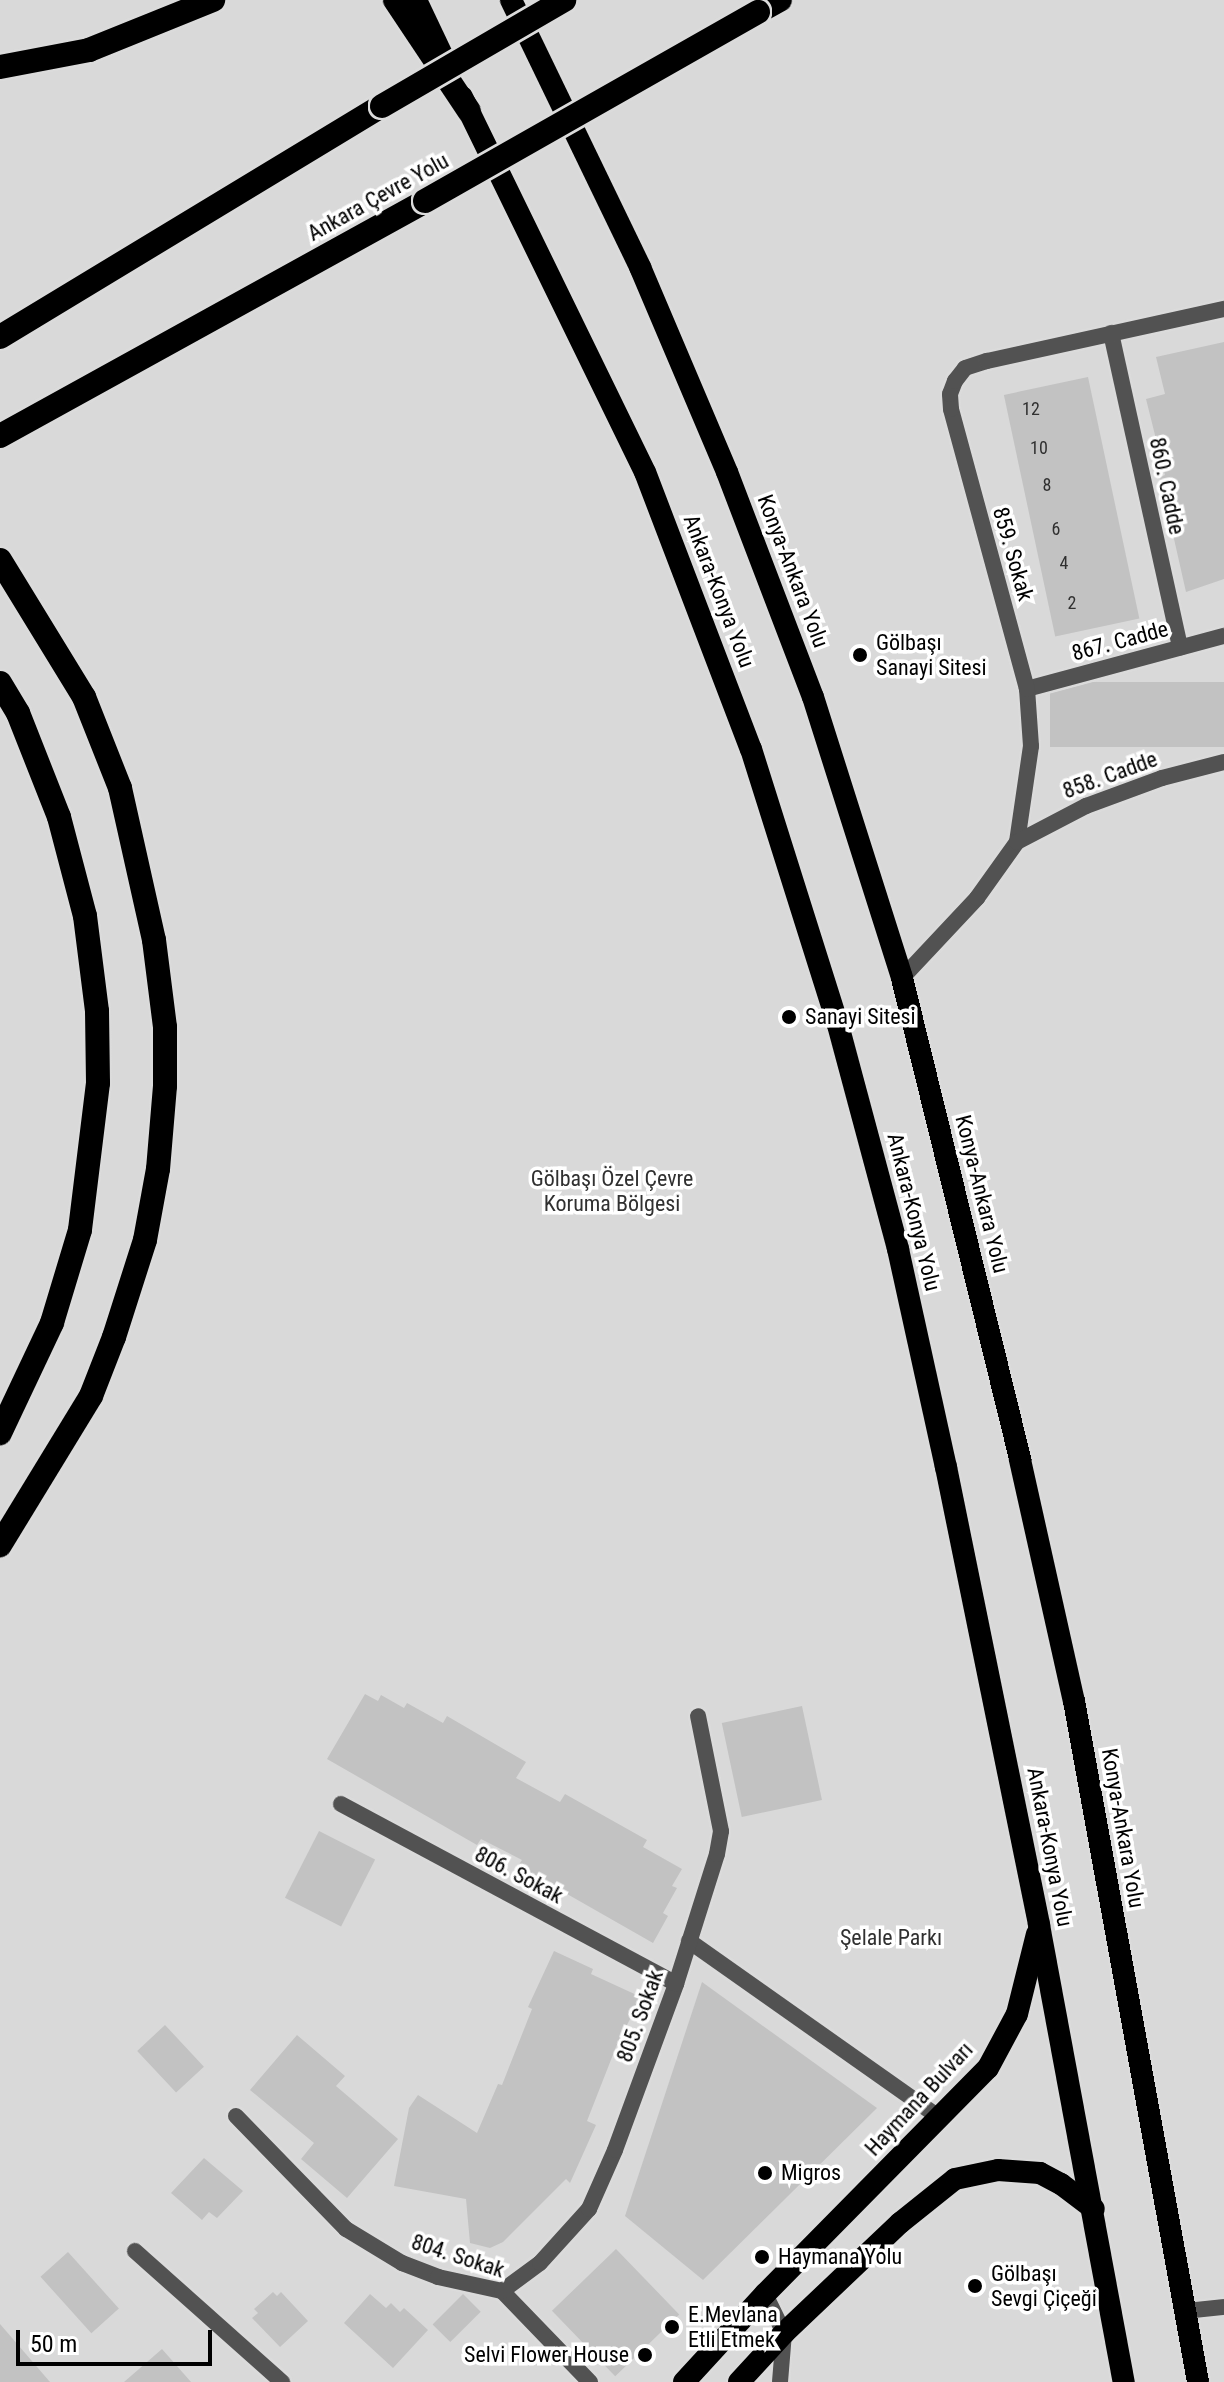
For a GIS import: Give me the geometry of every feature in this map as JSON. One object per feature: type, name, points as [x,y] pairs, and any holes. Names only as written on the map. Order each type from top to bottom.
[{"type":"highway","points":[[0,67],[89,50],[213,0]]},
{"type":"highway","points":[[395,0],[469,111]]},
{"type":"highway","name":"Ankara-Konya Yolu","points":[[416,0],[651,486],[751,749],[838,1025],[902,1264],[1039,1925],[1124,2382]]},
{"type":"highway","name":"Konya-Ankara Yolu","points":[[511,0],[640,267],[727,472],[813,697],[902,978],[1017,1445],[1074,1701],[1198,2382]]},
{"type":"highway","points":[[0,337],[564,0]]},
{"type":"highway","name":"Ankara Çevre Yolu","points":[[0,436],[780,0]]},
{"type":"highway","points":[[0,560],[84,697],[120,788],[154,940],[165,1027],[165,1086],[158,1169],[145,1240],[114,1337],[91,1396],[0,1545]]},
{"type":"highway","points":[[0,683],[18,713],[59,817],[85,916],[97,1011],[98,1083],[80,1230],[52,1323],[0,1433]]},
{"type":"highway","name":"Haymana Bulvarı","points":[[684,2382],[765,2294],[988,2068],[1004,2043],[1027,1983],[1039,1925]]},
{"type":"highway","points":[[739,2382],[784,2333],[900,2223],[955,2179],[998,2170],[1040,2173],[1061,2184],[1094,2209]]},
{"type":"street","name":"859. Sokak","points":[[902,978],[977,898],[1017,842],[1031,746],[1027,689],[954,422],[950,394],[965,368],[1224,309]]},
{"type":"street","name":"860. Cadde","points":[[1111,333],[1180,648]]},
{"type":"street","name":"867. Cadde","points":[[1027,689],[1224,636]]},
{"type":"street","name":"858. Cadde","points":[[1017,842],[1086,806],[1162,778],[1224,762]]},
{"type":"street","name":"805. Sokak","points":[[502,2291],[540,2263],[589,2209],[615,2150],[676,1984],[717,1854],[721,1831],[698,1716]]},
{"type":"street","name":"806. Sokak","points":[[341,1804],[676,1984]]},
{"type":"street","points":[[689,1941],[940,2118]]},
{"type":"street","name":"804. Sokak","points":[[236,2116],[346,2229],[374,2248],[438,2277],[502,2291],[590,2382]]},
{"type":"street","points":[[135,2251],[282,2382]]},
{"type":"street","points":[[765,2294],[784,2333],[780,2382]]},
{"type":"street","points":[[1185,2311],[1224,2307]]},
{"type":"green space","name":"Gölbaşı Özel Çevre Koruma Bölgesi","points":[[0,0],[1224,0],[1224,2382],[0,2382]]},
{"type":"building","points":[[1224,342],[1224,579],[1186,592],[1160,477],[1165,475],[1146,399],[1165,394],[1156,357]]},
{"type":"building","points":[[1088,377],[1139,619],[1055,636],[1004,395]]},
{"type":"building","points":[[1050,682],[1224,682],[1224,747],[1050,747]]},
{"type":"building","points":[[365,1694],[378,1701],[381,1695],[404,1708],[407,1703],[443,1723],[447,1716],[526,1762],[516,1778],[560,1802],[565,1794],[647,1840],[643,1847],[682,1869],[672,1886],[677,1888],[663,1913],[668,1916],[653,1943],[518,1866],[522,1860],[481,1839],[477,1845],[327,1759]]},
{"type":"building","points":[[802,1706],[822,1800],[742,1817],[722,1723]]},
{"type":"building","points":[[319,1831],[375,1860],[341,1926],[285,1898]]},
{"type":"building","points":[[554,1951],[593,1969],[591,1974],[641,1997],[616,2047],[587,2121],[596,2125],[570,2183],[566,2179],[503,2242],[490,2248],[470,2243],[466,2199],[394,2186],[409,2108],[418,2095],[477,2133],[498,2084],[502,2085],[532,2009],[528,2007]]},
{"type":"building","points":[[702,1982],[877,2108],[703,2280],[625,2216]]},
{"type":"building","points":[[165,2025],[204,2067],[176,2093],[137,2051]]},
{"type":"building","points":[[297,2035],[345,2076],[336,2086],[398,2139],[347,2198],[301,2159],[314,2143],[250,2090]]},
{"type":"building","points":[[204,2158],[243,2191],[217,2218],[209,2212],[202,2220],[171,2193]]},
{"type":"building","points":[[616,2249],[679,2314],[615,2376],[552,2311]]},
{"type":"building","points":[[68,2252],[119,2308],[91,2333],[41,2277]]},
{"type":"building","points":[[273,2292],[277,2296],[281,2292],[308,2321],[280,2347],[252,2318],[258,2313],[254,2309]]},
{"type":"building","points":[[370,2294],[386,2308],[391,2303],[400,2312],[404,2308],[428,2330],[393,2368],[344,2323]]},
{"type":"building","points":[[463,2294],[481,2312],[450,2342],[433,2324]]},
{"type":"building","points":[[0,2324],[50,2382],[0,2382]]},
{"type":"building","points":[[162,2349],[191,2382],[124,2382]]},
{"type":"place","name":"Gölbaşı Sanayi Sitesi","points":[[860,655]]},
{"type":"place","name":"Sanayi Sitesi","points":[[789,1017]]},
{"type":"place","name":"Migros","points":[[765,2173]]},
{"type":"place","name":"Haymana Yolu","points":[[762,2257]]},
{"type":"place","name":"Gölbaşı Sevgi Çiçeği","points":[[975,2286]]},
{"type":"place","name":"E.Mevlana Etli Etmek","points":[[672,2327]]},
{"type":"place","name":"Selvi Flower House","points":[[645,2355]]},
{"type":"park label","name":"Şelale Parkı","points":[[891,1938]]}]
